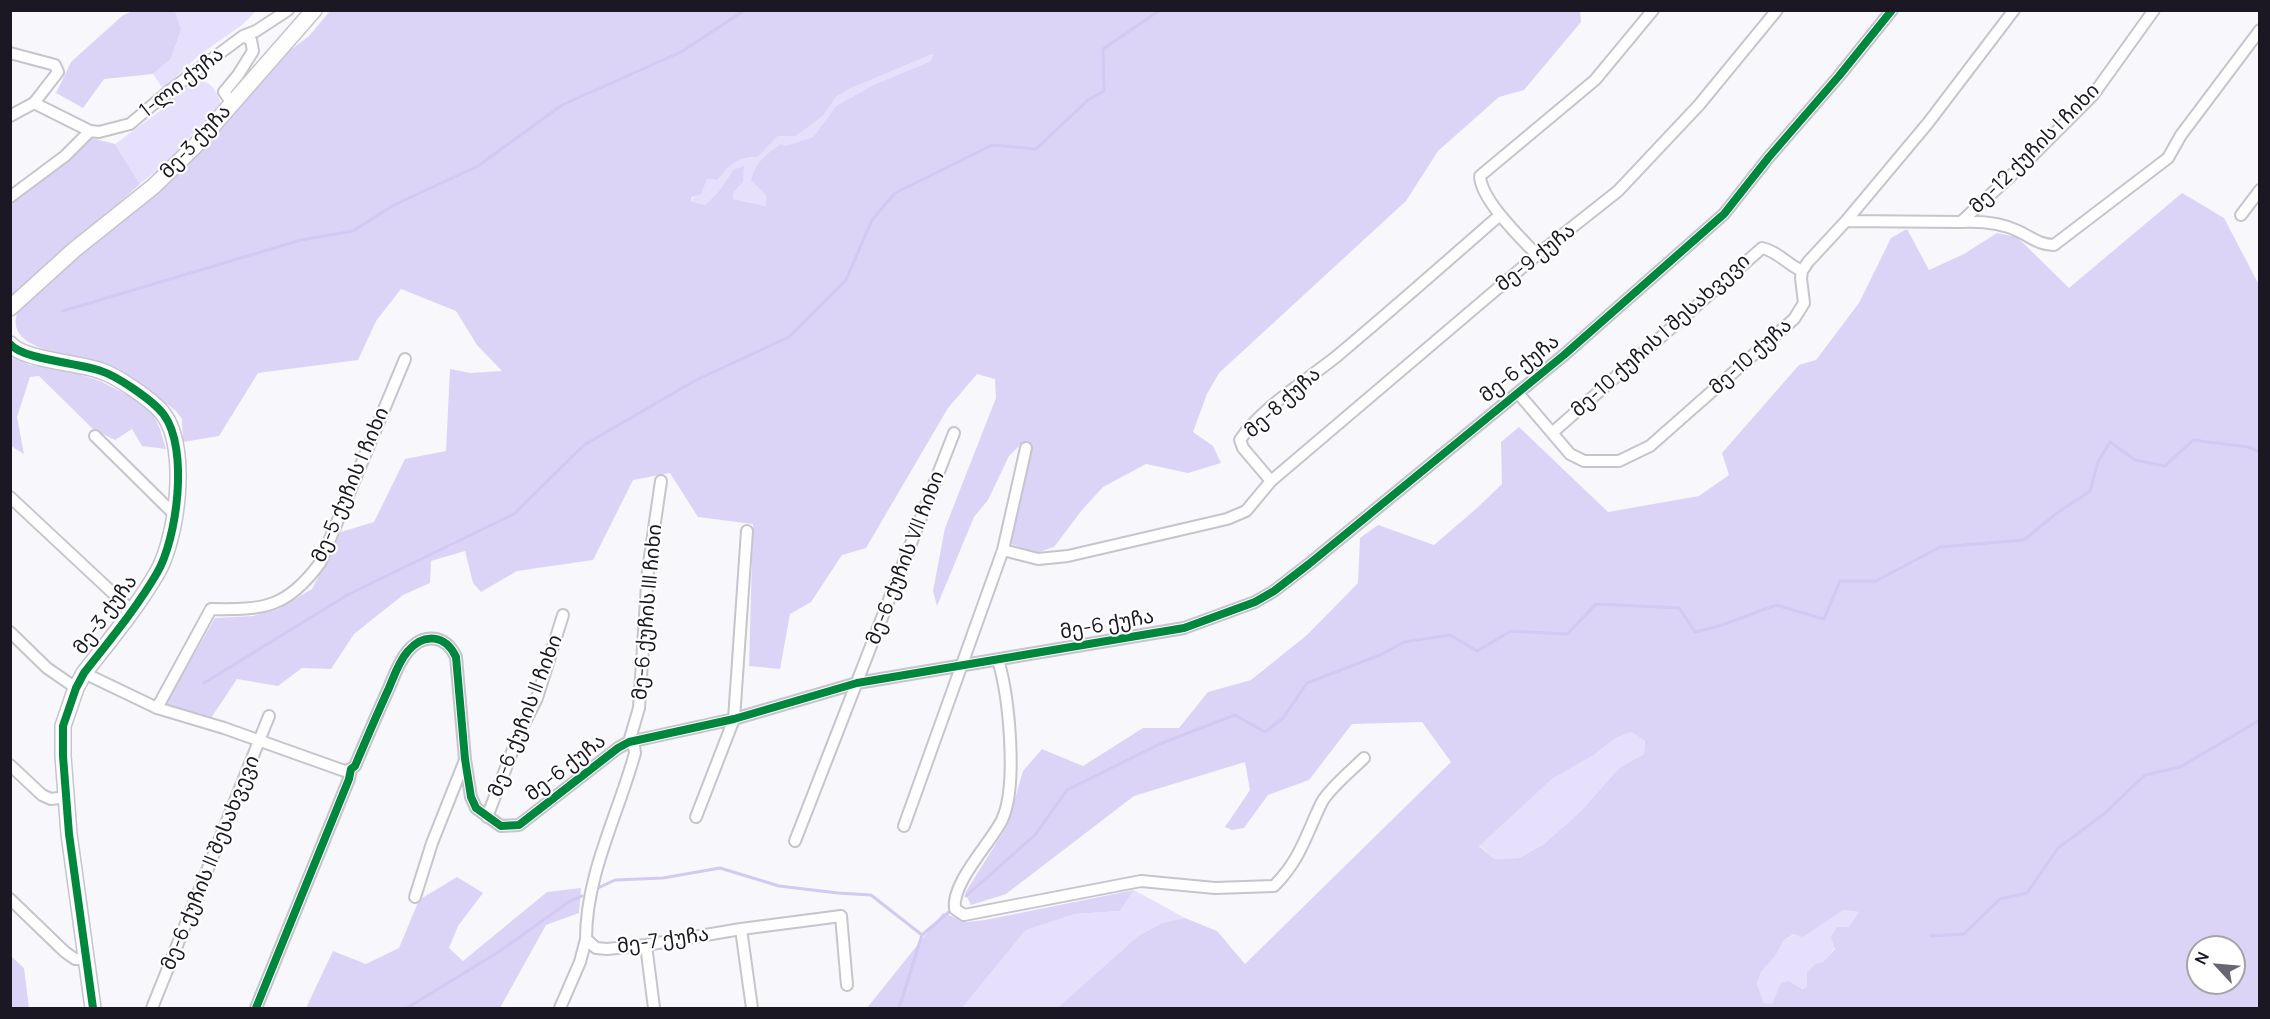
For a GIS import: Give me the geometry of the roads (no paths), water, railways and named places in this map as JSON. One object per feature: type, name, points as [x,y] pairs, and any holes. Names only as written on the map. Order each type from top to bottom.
[{"type":"street","points":[[243,36],[256,31],[288,10]]},
{"type":"street","name":"მე-3 ქუჩა","points":[[11,307],[74,250],[154,186],[195,146],[314,10]]},
{"type":"street","points":[[1537,255],[1500,215],[1480,183],[1480,176],[1595,80],[1653,10]]},
{"type":"street","name":"მე-9 ქუჩა","points":[[1271,481],[1537,255],[1618,191],[1700,105],[1777,10]]},
{"type":"street","name":"მე-6 ქუჩა","points":[[487,817],[501,826],[519,825],[618,748],[629,742],[734,718],[857,683],[1184,628],[1256,602],[1309,564],[1518,393],[1724,214],[1892,10]]},
{"type":"street","points":[[1802,271],[1928,123],[2014,10]]},
{"type":"street","name":"მე-12 ქუჩის I ჩიხი","points":[[1846,221],[1961,222],[2093,95],[2154,10]]},
{"type":"street","points":[[1961,222],[1983,221],[2017,230],[2043,245],[2054,245],[2168,158],[2181,135],[2259,30]]},
{"type":"street","name":"1-ლი ქუჩა","points":[[90,131],[99,132],[130,124],[169,91],[243,36],[250,40],[253,51],[224,92],[232,103]]},
{"type":"street","points":[[10,53],[55,65],[58,72],[34,103],[10,116]]},
{"type":"street","points":[[10,197],[65,156],[90,131],[34,103]]},
{"type":"street","points":[[2241,215],[2259,190]]},
{"type":"street","name":"მე-8 ქუჩა","points":[[1271,481],[1244,448],[1240,440],[1245,432],[1277,403],[1399,304],[1500,215]]},
{"type":"street","name":"მე-10 ქუჩის I შესახვევი","points":[[1552,433],[1662,338],[1741,264],[1762,248],[1773,250],[1788,265],[1802,271]]},
{"type":"street","name":"მე-10 ქუჩა","points":[[1518,393],[1570,454],[1584,461],[1619,461],[1650,446],[1794,319],[1804,303],[1802,271]]},
{"type":"street","name":"მე-3 ქუჩა","points":[[10,344],[25,353],[102,371],[149,399],[165,415],[173,433],[177,457],[176,516],[158,572],[84,673],[76,688],[63,726],[66,797],[93,1008]]},
{"type":"street","name":"მე-5 ქუჩის I ჩიხი","points":[[157,708],[211,609],[248,610],[270,606],[289,596],[306,582],[320,563],[405,359]]},
{"type":"street","name":"მე-6 ქუჩის VII ჩიხი","points":[[795,841],[954,433]]},
{"type":"street","points":[[95,436],[176,516]]},
{"type":"street","points":[[904,826],[1003,550],[1026,448]]},
{"type":"street","name":"მე-6 ქუჩის III ჩიხი","points":[[629,742],[639,708],[648,570],[661,481]]},
{"type":"street","points":[[1003,550],[1038,558],[1068,556],[1227,519],[1246,511],[1271,481]]},
{"type":"street","points":[[10,497],[131,610]]},
{"type":"street","points":[[696,817],[734,718],[747,531]]},
{"type":"street","name":"მე-6 ქუჩის II ჩიხი","points":[[487,817],[519,734],[537,698],[563,615]]},
{"type":"street","points":[[10,632],[47,668],[76,688]]},
{"type":"street","points":[[256,1008],[351,769],[355,766],[402,659],[415,644],[434,638],[442,640],[451,646],[456,657],[465,759],[471,797],[476,808],[487,817]]},
{"type":"street","points":[[998,660],[1004,679],[1009,736],[1009,794],[1003,819],[961,884],[954,900],[955,909],[964,915],[1141,881],[1215,888],[1274,886],[1290,871],[1308,837],[1323,800],[1364,758]]},
{"type":"street","points":[[84,673],[157,708],[339,769],[351,769]]},
{"type":"street","name":"მე-6 ქუჩის II შესახვევი","points":[[152,1008],[261,741],[269,716]]},
{"type":"street","points":[[560,1008],[580,962],[586,939],[586,916],[592,881],[635,753],[634,747],[629,742]]},
{"type":"street","points":[[415,897],[432,843],[465,759]]},
{"type":"street","points":[[10,765],[42,795],[51,799],[66,797]]},
{"type":"street","points":[[10,899],[65,952],[75,959],[86,959]]},
{"type":"street","name":"მე-7 ქუჩა","points":[[586,939],[596,948],[607,949],[841,916],[847,985]]},
{"type":"street","points":[[741,929],[752,1008]]},
{"type":"street","points":[[646,945],[654,1008]]},
{"type":"waterway","points":[[63,311],[301,240],[353,231],[394,205],[478,166],[562,105],[681,52],[745,10]]},
{"type":"waterway","points":[[204,683],[349,594],[514,514],[584,445],[696,380],[789,337],[846,280],[872,220],[895,193],[992,145],[1036,149],[1088,100],[1104,91],[1103,49],[1160,10]]},
{"type":"waterway","points":[[966,896],[1035,835],[1067,790],[1162,743],[1235,715],[1265,732],[1283,718],[1307,683],[1380,655],[1404,642],[1450,635],[1477,651],[1511,631],[1567,634],[1596,604],[1679,608],[1695,632],[1722,625],[1776,605],[1824,619],[1840,581],[1876,581],[1940,547],[2024,540],[2057,513],[2090,491],[2098,462],[2110,442],[2135,460],[2165,466],[2193,440],[2248,447],[2260,452]]},
{"type":"waterway","points":[[1931,936],[1964,934],[2000,899],[2027,893],[2058,848],[2104,814],[2145,775],[2180,767],[2260,720]]},
{"type":"waterway","points":[[598,888],[615,880],[663,878],[720,868],[779,886],[871,895],[922,935]]},
{"type":"waterway","points":[[407,1008],[500,951],[570,901],[582,896]]},
{"type":"waterway","points":[[898,1008],[922,935],[949,912]]}]
